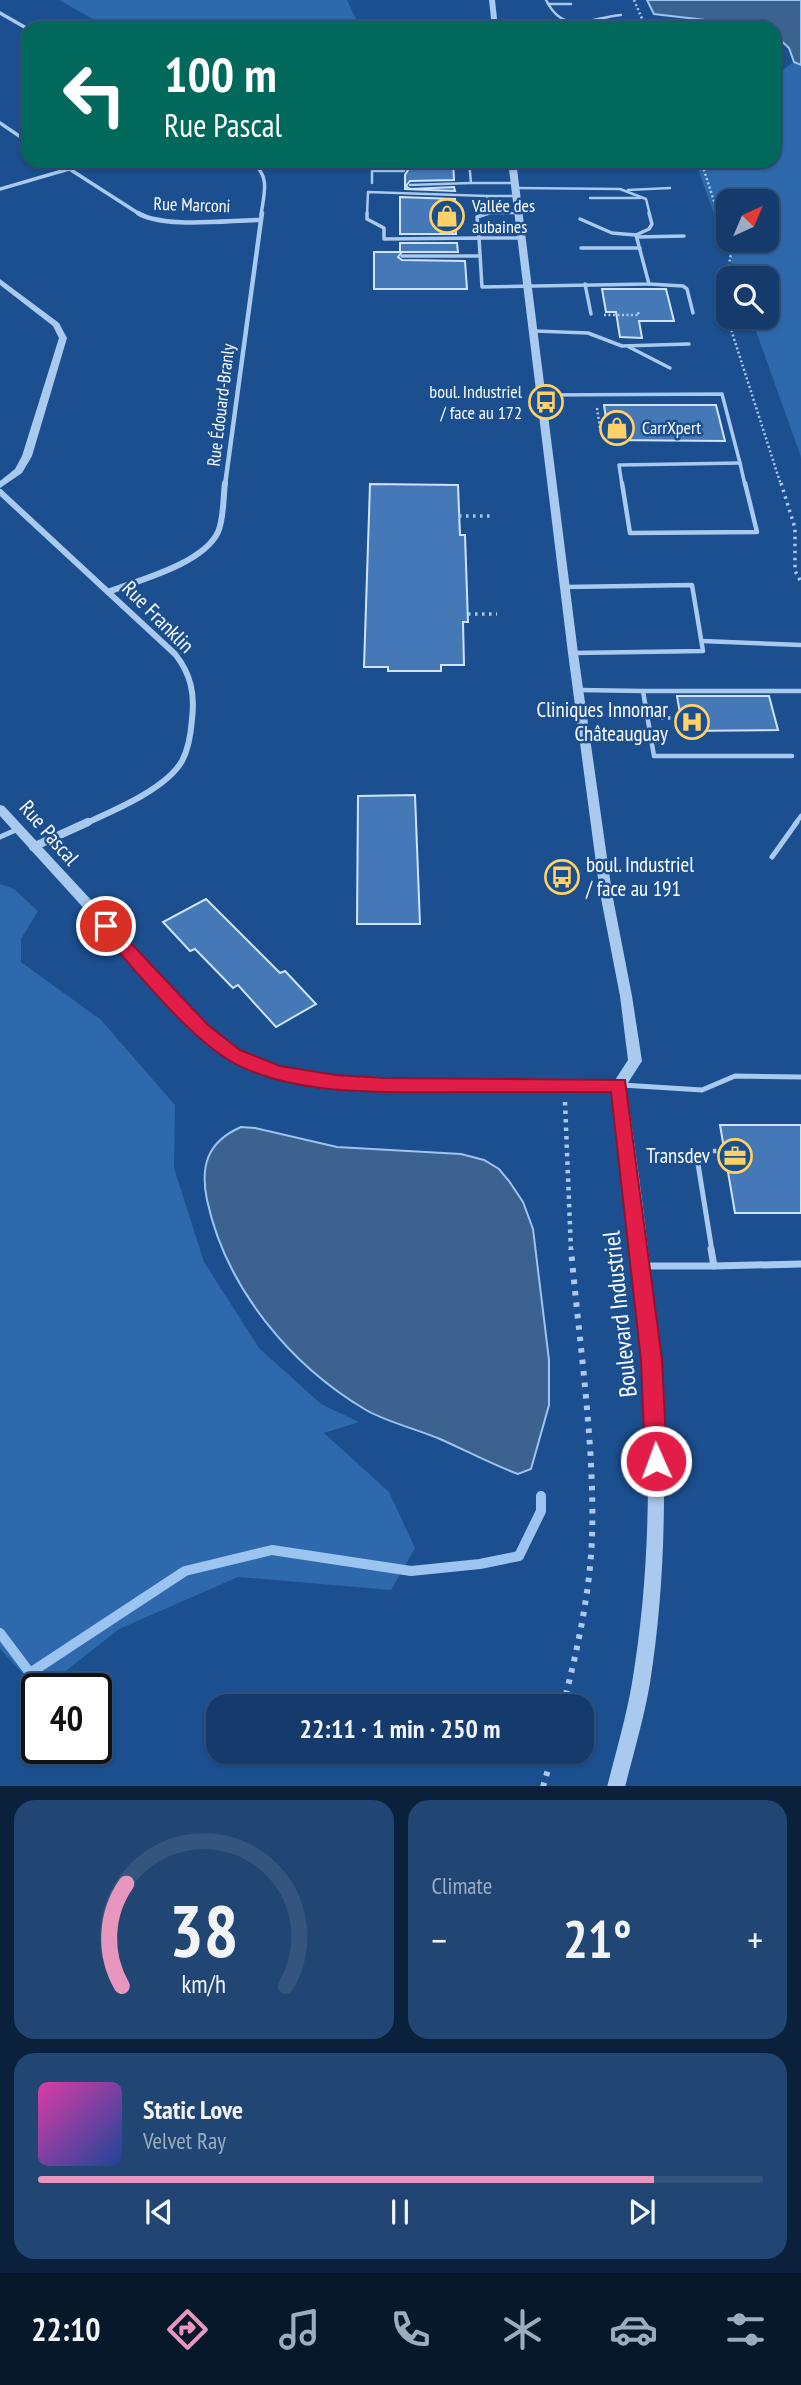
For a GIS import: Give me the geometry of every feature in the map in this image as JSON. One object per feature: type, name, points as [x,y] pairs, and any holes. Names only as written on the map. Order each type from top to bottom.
[{"type":"street","points":[[492,0],[494,21]]},
{"type":"street","points":[[0,13],[21,25]]},
{"type":"street","points":[[0,123],[21,137]]},
{"type":"street","name":"Rue Édouard-Branly","points":[[108,592],[197,554],[216,538],[266,177],[261,168]]},
{"type":"street","points":[[513,168],[573,653],[606,893],[626,996],[635,1061],[619,1085]]},
{"type":"street","points":[[0,189],[69,169]]},
{"type":"street","name":"Rue Marconi","points":[[69,169],[134,213],[149,218],[260,220]]},
{"type":"street","points":[[0,281],[55,325],[61,333],[62,343],[24,465],[13,478],[0,485]]},
{"type":"street","name":"Rue Franklin","points":[[0,492],[175,654],[192,680],[194,704],[187,752],[171,775],[148,791],[33,847]]},
{"type":"street","name":"Rue Pascal","points":[[0,809],[202,1029],[250,1063],[296,1077],[384,1085],[619,1085]]},
{"type":"street","name":"Boulevard Industriel","points":[[616,1786],[643,1670],[657,1518],[652,1372],[619,1085]]},
{"type":"lane","points":[[547,2],[571,4]]},
{"type":"lane","points":[[547,2],[560,19],[566,21]]},
{"type":"lane","points":[[585,21],[621,15]]},
{"type":"lane","points":[[372,168],[372,183]]},
{"type":"lane","points":[[470,168],[471,183]]},
{"type":"lane","points":[[372,171],[404,171]]},
{"type":"lane","points":[[410,185],[471,183],[516,189],[627,191],[670,188]]},
{"type":"lane","points":[[516,189],[487,196],[368,192],[367,219],[384,228],[384,239],[522,238]]},
{"type":"lane","points":[[627,191],[643,198],[649,204],[652,224],[649,229],[636,236]]},
{"type":"lane","points":[[487,196],[489,213]]},
{"type":"lane","points":[[590,198],[643,198]]},
{"type":"lane","points":[[519,213],[489,213],[477,217],[482,287],[585,284],[683,286],[687,289],[693,313]]},
{"type":"lane","points":[[580,219],[612,233],[684,236]]},
{"type":"lane","points":[[636,236],[649,284]]},
{"type":"lane","points":[[581,248],[640,248]]},
{"type":"lane","points":[[402,256],[480,256]]},
{"type":"lane","points":[[585,284],[591,314]]},
{"type":"lane","points":[[535,331],[588,332],[611,344],[626,346],[689,344]]},
{"type":"lane","points":[[626,346],[670,368]]},
{"type":"lane","points":[[622,394],[624,405]]},
{"type":"lane","points":[[541,395],[722,394],[740,463],[757,532],[630,533],[619,465],[740,463]]},
{"type":"lane","points":[[565,587],[692,585],[703,651],[573,653]]},
{"type":"lane","points":[[702,641],[801,645]]},
{"type":"lane","points":[[580,690],[801,691]]},
{"type":"lane","points":[[643,691],[654,756],[792,756]]},
{"type":"lane","points":[[772,857],[801,816]]},
{"type":"lane","points":[[0,837],[18,829]]},
{"type":"lane","points":[[619,1085],[702,1090],[735,1076],[801,1077]]},
{"type":"lane","points":[[698,1164],[714,1266]]},
{"type":"lane","points":[[641,1266],[801,1264]]},
{"type":"path","points":[[634,0],[643,21]]},
{"type":"path","points":[[703,168],[731,254],[724,288],[728,320],[795,528],[795,576],[801,582]]},
{"type":"path","points":[[602,315],[639,315],[638,312]]},
{"type":"path","points":[[597,408],[600,428],[607,428]]},
{"type":"path","points":[[459,516],[489,516]]},
{"type":"path","points":[[468,614],[497,614]]},
{"type":"path","name":"Boulevard Industriel","points":[[565,1114],[569,1228],[589,1452],[592,1538],[578,1646],[567,1694]]},
{"type":"path","points":[[543,1786],[550,1764]]},
{"type":"shaded area","points":[[59,0],[347,0],[357,21],[96,21]]},
{"type":"shaded area","points":[[647,0],[801,0],[801,65],[794,62],[789,48],[781,41],[781,21],[714,21],[654,14]]},
{"type":"shaded area","points":[[794,62],[801,65],[801,457],[755,329],[779,329],[779,266],[733,266],[728,252],[779,252],[779,189],[716,189],[716,219],[698,168],[781,168],[781,71]]},
{"type":"shaded area","points":[[0,884],[14,889],[38,911],[21,939],[21,962],[101,1020],[175,1105],[174,1168],[204,1262],[259,1348],[321,1404],[359,1422],[324,1433],[389,1492],[415,1548],[391,1590],[238,1577],[119,1629],[63,1673],[22,1673],[0,1649]]},
{"type":"shaded area","points":[[241,1127],[337,1147],[461,1154],[484,1160],[499,1169],[523,1202],[533,1229],[549,1360],[549,1405],[531,1469],[518,1474],[366,1410],[338,1392],[287,1347],[265,1321],[229,1264],[207,1200],[205,1176],[209,1156],[220,1140]]},
{"type":"building","points":[[405,168],[453,168],[454,180],[410,181],[406,186],[410,189],[454,187],[455,191],[405,189],[405,175],[408,170]]},
{"type":"building","points":[[400,197],[455,199],[456,234],[400,234]]},
{"type":"building","points":[[400,243],[457,243],[458,252],[402,252],[398,257],[402,260],[465,261],[467,289],[374,289],[374,252],[400,252]]},
{"type":"building","points":[[602,289],[666,289],[674,321],[639,321],[642,338],[620,337],[616,312],[606,312]]},
{"type":"building","points":[[604,405],[716,405],[725,441],[609,440]]},
{"type":"building","points":[[370,484],[458,485],[460,535],[465,535],[468,622],[463,622],[464,665],[441,665],[441,671],[388,671],[388,667],[364,667]]},
{"type":"building","points":[[677,696],[769,696],[778,730],[683,731]]},
{"type":"building","points":[[415,795],[420,924],[357,924],[358,796]]},
{"type":"building","points":[[206,899],[280,973],[285,971],[316,1004],[276,1027],[238,985],[233,988],[195,949],[190,951],[163,922]]},
{"type":"building","points":[[720,1125],[801,1125],[801,1213],[735,1213]]},
{"type":"waterway","points":[[0,1633],[30,1673],[185,1571],[272,1550],[411,1571],[480,1564],[519,1556],[541,1511],[541,1496]]},
{"type":"place","name":"Vallée des aubaines","points":[[447,216]]},
{"type":"place","name":"boul. Industriel / face au 172","points":[[546,402]]},
{"type":"place","name":"CarrXpert","points":[[617,428]]},
{"type":"place","name":"Cliniques Innomar Châteauguay","points":[[692,722]]},
{"type":"place","name":"boul. Industriel / face au 191","points":[[562,877]]},
{"type":"place","name":"Transdev","points":[[735,1156]]},
{"type":"route","points":[[106,926],[219,1044],[250,1063],[277,1073],[336,1082],[384,1085],[619,1085],[652,1360],[656,1461]]}]
